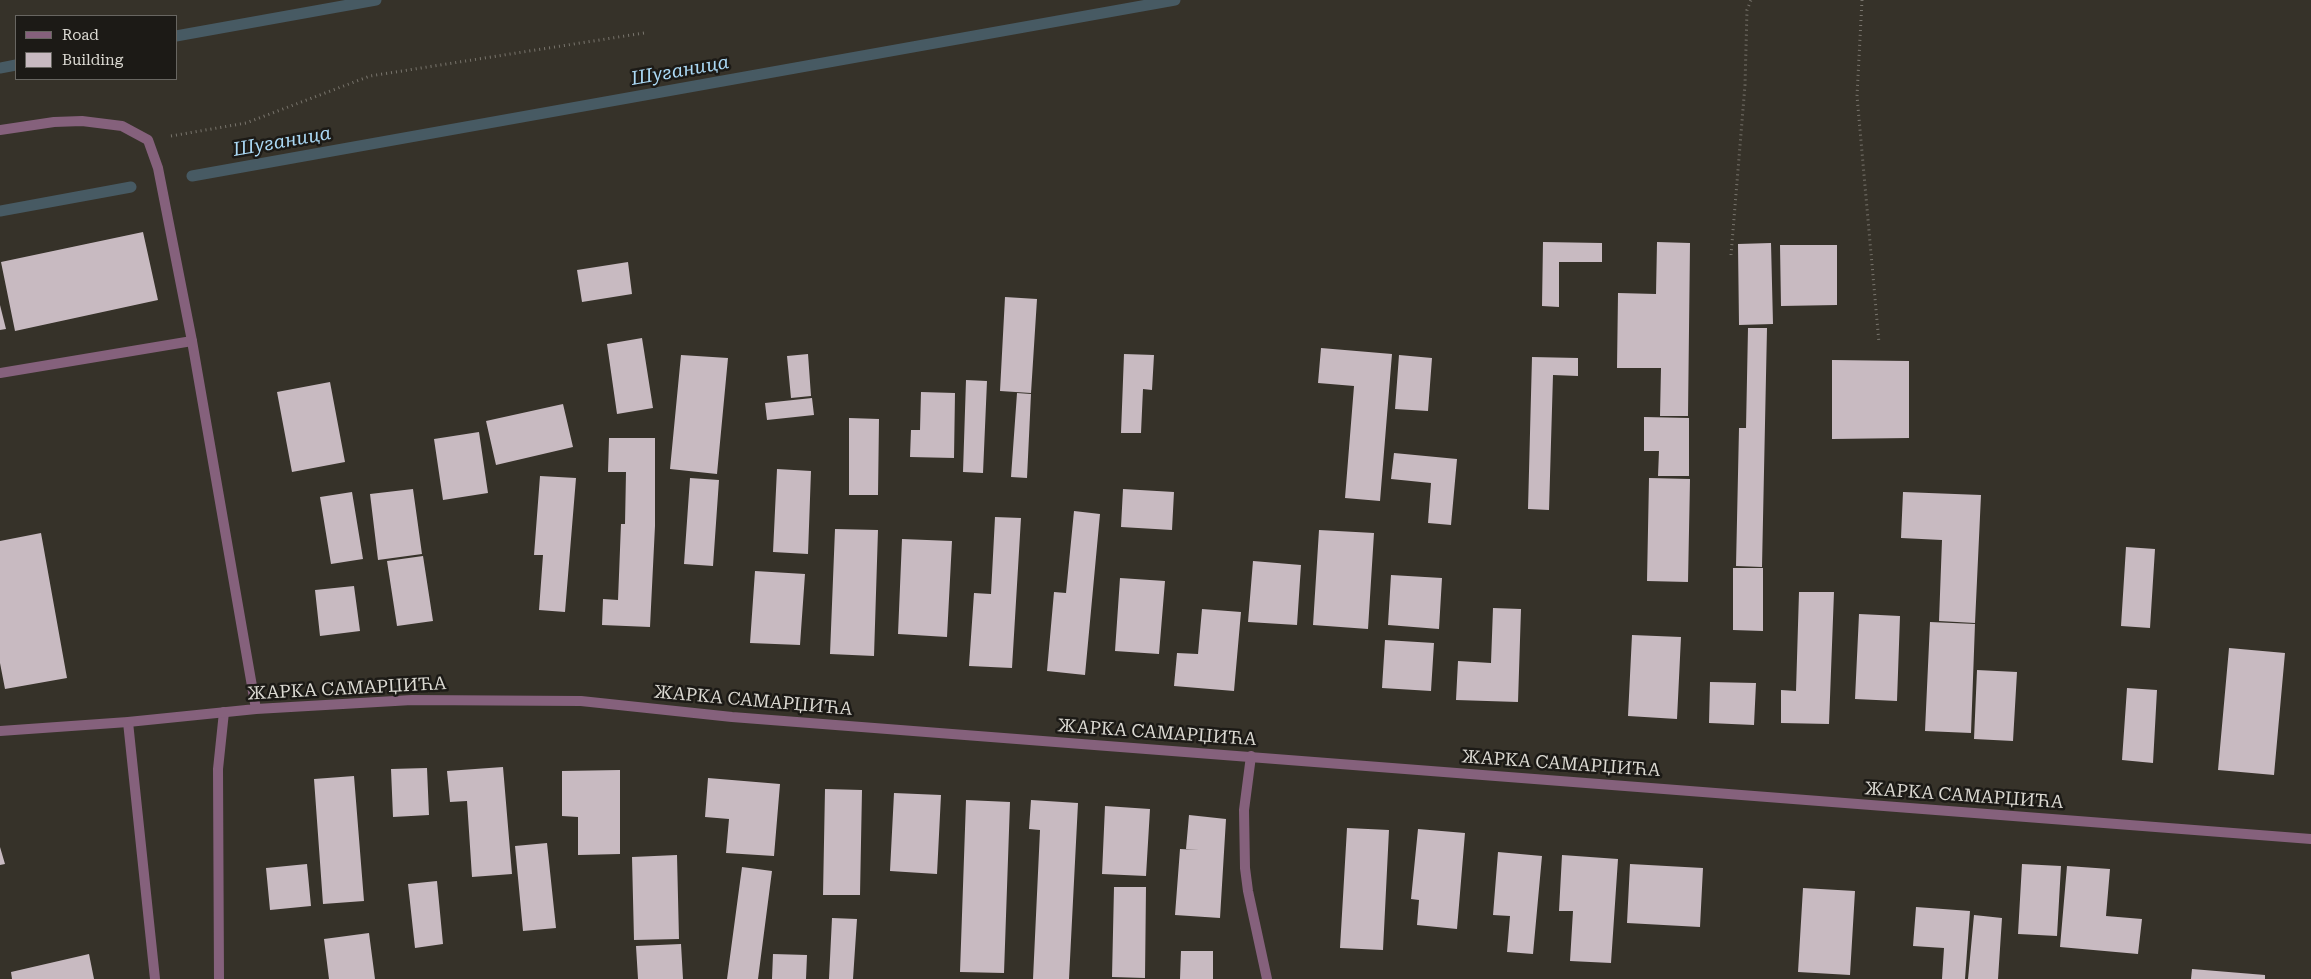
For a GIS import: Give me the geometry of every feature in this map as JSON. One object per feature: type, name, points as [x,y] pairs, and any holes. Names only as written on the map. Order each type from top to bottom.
[{"type":"street","points":[[0,130],[54,122],[82,121],[122,126],[148,140],[158,168],[192,341],[256,708]]},
{"type":"street","points":[[0,373],[192,341]]},
{"type":"street","name":"ЖАРКА САМАРЏИЋА","points":[[0,731],[128,722],[256,708],[422,700],[581,700],[732,717],[2311,839]]},
{"type":"street","points":[[219,979],[218,769],[224,712]]},
{"type":"street","points":[[128,722],[155,979]]},
{"type":"street","points":[[1251,756],[1244,810],[1245,868],[1248,891],[1267,979]]},
{"type":"path","points":[[1731,255],[1745,85],[1747,10],[1751,0]]},
{"type":"path","points":[[1862,0],[1858,96],[1879,343]]},
{"type":"path","points":[[148,140],[246,123],[370,76],[644,33]]},
{"type":"building","points":[[143,232],[158,300],[15,331],[1,262]]},
{"type":"building","points":[[1543,242],[1602,243],[1602,262],[1559,262],[1559,307],[1542,306]]},
{"type":"building","points":[[1657,242],[1690,243],[1688,416],[1660,416],[1661,368],[1617,368],[1618,293],[1656,294]]},
{"type":"building","points":[[1771,243],[1773,324],[1739,325],[1738,244]]},
{"type":"building","points":[[1780,245],[1837,245],[1837,305],[1781,306]]},
{"type":"building","points":[[628,262],[632,294],[582,302],[577,270]]},
{"type":"building","points":[[1005,297],[1037,299],[1031,393],[1000,391]]},
{"type":"building","points":[[0,305],[6,329],[0,330]]},
{"type":"building","points":[[1748,328],[1767,328],[1762,567],[1736,566],[1739,428],[1746,428]]},
{"type":"building","points":[[642,338],[653,408],[617,414],[607,344]]},
{"type":"building","points":[[1321,348],[1392,354],[1380,501],[1345,498],[1354,386],[1318,383]]},
{"type":"building","points":[[808,354],[811,396],[791,398],[787,356]]},
{"type":"building","points":[[1124,354],[1154,355],[1152,390],[1143,389],[1141,433],[1121,433]]},
{"type":"building","points":[[681,355],[728,358],[717,474],[670,469]]},
{"type":"building","points":[[1399,355],[1432,358],[1428,411],[1395,409]]},
{"type":"building","points":[[1532,357],[1578,358],[1578,376],[1553,375],[1549,510],[1528,509]]},
{"type":"building","points":[[1832,360],[1909,361],[1909,438],[1832,439]]},
{"type":"building","points":[[966,380],[987,381],[983,473],[963,472]]},
{"type":"building","points":[[330,382],[345,462],[292,472],[277,392]]},
{"type":"building","points":[[921,392],[955,393],[954,458],[910,457],[911,430],[920,430]]},
{"type":"building","points":[[1017,393],[1031,394],[1027,478],[1011,477]]},
{"type":"building","points":[[812,398],[814,415],[767,420],[765,403]]},
{"type":"building","points":[[563,404],[573,447],[496,465],[486,421]]},
{"type":"building","points":[[1644,417],[1689,418],[1689,476],[1658,476],[1659,451],[1644,451]]},
{"type":"building","points":[[849,418],[879,419],[878,495],[849,495]]},
{"type":"building","points":[[479,432],[488,493],[443,500],[434,439]]},
{"type":"building","points":[[609,438],[655,438],[655,526],[650,627],[602,625],[603,599],[618,600],[621,524],[625,524],[626,472],[608,472]]},
{"type":"building","points":[[1394,453],[1457,459],[1451,525],[1428,523],[1431,483],[1391,479]]},
{"type":"building","points":[[777,469],[811,471],[808,554],[773,552]]},
{"type":"building","points":[[540,476],[576,478],[565,612],[539,610],[543,555],[534,555]]},
{"type":"building","points":[[690,478],[719,480],[713,566],[684,564]]},
{"type":"building","points":[[1649,478],[1690,479],[1688,582],[1647,581]]},
{"type":"building","points":[[413,489],[422,554],[378,560],[370,494]]},
{"type":"building","points":[[1123,489],[1174,492],[1172,530],[1121,527]]},
{"type":"building","points":[[352,492],[363,559],[331,564],[320,497]]},
{"type":"building","points":[[1903,492],[1981,495],[1975,623],[1939,621],[1942,540],[1901,538]]},
{"type":"building","points":[[1074,511],[1100,514],[1085,675],[1047,671],[1054,592],[1066,593]]},
{"type":"building","points":[[995,517],[1021,518],[1012,668],[969,666],[974,593],[991,594]]},
{"type":"building","points":[[835,529],[878,530],[874,656],[830,654]]},
{"type":"building","points":[[1319,530],[1374,533],[1368,629],[1313,625]]},
{"type":"building","points":[[41,533],[67,678],[5,689],[0,663],[0,541]]},
{"type":"building","points":[[902,539],[952,541],[947,637],[898,634]]},
{"type":"building","points":[[2126,547],[2155,549],[2150,628],[2121,626]]},
{"type":"building","points":[[423,556],[433,621],[397,626],[387,561]]},
{"type":"building","points":[[1253,561],[1301,565],[1297,625],[1248,622]]},
{"type":"building","points":[[1733,568],[1763,568],[1763,631],[1733,630]]},
{"type":"building","points":[[755,571],[805,574],[800,645],[750,643]]},
{"type":"building","points":[[1391,575],[1442,578],[1439,629],[1388,625]]},
{"type":"building","points":[[1120,578],[1165,581],[1159,654],[1115,651]]},
{"type":"building","points":[[354,586],[360,631],[320,636],[315,590]]},
{"type":"building","points":[[1799,592],[1834,592],[1829,724],[1781,723],[1781,690],[1796,691]]},
{"type":"building","points":[[1493,608],[1521,609],[1518,702],[1456,700],[1458,661],[1491,663]]},
{"type":"building","points":[[1202,609],[1241,612],[1234,691],[1174,686],[1177,653],[1198,654]]},
{"type":"building","points":[[1859,614],[1900,616],[1897,701],[1855,699]]},
{"type":"building","points":[[1930,622],[1975,624],[1971,733],[1925,731]]},
{"type":"building","points":[[1632,635],[1681,637],[1677,719],[1628,716]]},
{"type":"building","points":[[1385,640],[1434,643],[1431,691],[1382,688]]},
{"type":"building","points":[[2229,648],[2285,653],[2274,775],[2218,770]]},
{"type":"building","points":[[1977,670],[2017,672],[2013,741],[1974,739]]},
{"type":"building","points":[[1710,682],[1756,683],[1754,725],[1709,723]]},
{"type":"building","points":[[2127,688],[2157,690],[2153,763],[2122,760]]},
{"type":"building","points":[[503,767],[512,874],[472,877],[467,801],[450,802],[447,771]]},
{"type":"building","points":[[427,768],[429,815],[393,817],[391,769]]},
{"type":"building","points":[[620,770],[620,854],[578,855],[578,817],[562,816],[562,771]]},
{"type":"building","points":[[354,776],[364,901],[323,904],[314,779]]},
{"type":"building","points":[[708,778],[780,784],[774,856],[726,853],[729,819],[705,817]]},
{"type":"building","points":[[825,789],[862,790],[860,895],[823,895]]},
{"type":"building","points":[[894,793],[941,795],[937,874],[890,871]]},
{"type":"building","points":[[966,800],[1010,802],[1004,973],[960,972]]},
{"type":"building","points":[[1031,800],[1078,803],[1069,979],[1033,979],[1040,830],[1029,829]]},
{"type":"building","points":[[1105,806],[1150,809],[1146,876],[1102,874]]},
{"type":"building","points":[[1189,815],[1226,819],[1220,918],[1175,915],[1180,849],[1199,850],[1186,849]]},
{"type":"building","points":[[1347,828],[1389,830],[1383,950],[1340,948]]},
{"type":"building","points":[[1418,829],[1465,833],[1457,929],[1417,925],[1419,900],[1411,899]]},
{"type":"building","points":[[547,843],[556,928],[523,931],[515,846]]},
{"type":"building","points":[[0,847],[5,864],[0,865]]},
{"type":"building","points":[[1498,852],[1542,856],[1533,954],[1507,952],[1510,916],[1493,915]]},
{"type":"building","points":[[677,855],[679,939],[634,940],[632,857]]},
{"type":"building","points":[[1562,855],[1618,859],[1611,963],[1570,961],[1573,911],[1559,911]]},
{"type":"building","points":[[307,864],[311,906],[270,910],[266,868]]},
{"type":"building","points":[[1630,864],[1703,868],[1700,927],[1627,923]]},
{"type":"building","points":[[2022,864],[2061,866],[2057,936],[2018,934]]},
{"type":"building","points":[[2067,866],[2110,869],[2106,916],[2142,919],[2138,954],[2060,947]]},
{"type":"building","points":[[742,867],[772,871],[758,979],[727,979]]},
{"type":"building","points":[[437,881],[443,944],[415,948],[408,884]]},
{"type":"building","points":[[1114,887],[1146,887],[1145,978],[1112,977]]},
{"type":"building","points":[[1803,888],[1855,891],[1850,975],[1798,972]]},
{"type":"building","points":[[1916,907],[1970,911],[1965,979],[1942,979],[1944,948],[1913,946]]},
{"type":"building","points":[[1974,915],[2002,918],[1998,979],[1968,979]]},
{"type":"building","points":[[832,918],[857,919],[853,979],[829,979]]},
{"type":"building","points":[[369,933],[375,979],[329,979],[324,939]]},
{"type":"building","points":[[681,944],[683,979],[638,979],[636,946]]},
{"type":"building","points":[[1181,951],[1213,951],[1213,979],[1180,979]]},
{"type":"building","points":[[89,954],[94,979],[12,979],[11,972]]},
{"type":"building","points":[[773,954],[807,955],[806,979],[772,979]]},
{"type":"building","points":[[2192,969],[2265,975],[2265,979],[2191,979]]},
{"type":"waterway","points":[[178,36],[376,0]]},
{"type":"waterway","name":"Шуганица","points":[[192,176],[1175,0]]},
{"type":"waterway","points":[[0,68],[15,65]]},
{"type":"waterway","name":"Шуганица","points":[[0,211],[131,187]]}]
